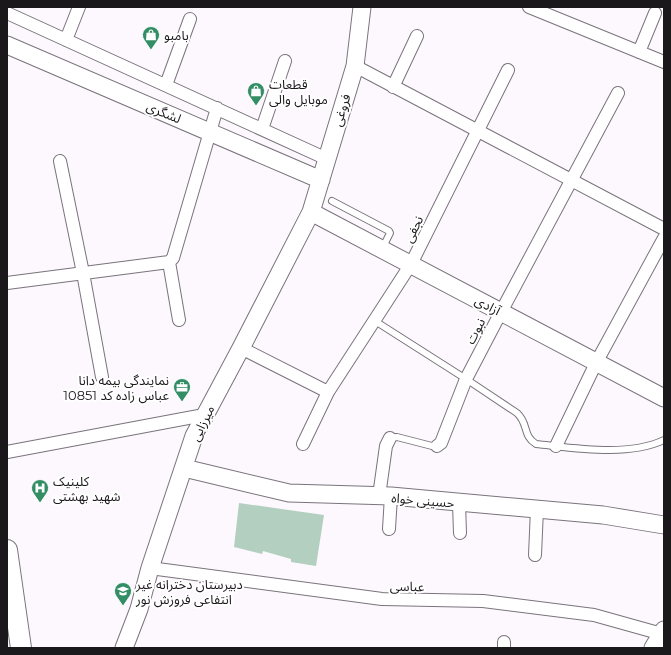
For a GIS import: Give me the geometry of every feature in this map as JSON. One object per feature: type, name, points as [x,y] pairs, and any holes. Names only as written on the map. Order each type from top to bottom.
[{"type":"main road","points":[[8,562],[21,648]]},
{"type":"street","points":[[66,40],[79,7]]},
{"type":"street","name":"فروغی","points":[[311,212],[355,66],[362,7]]},
{"type":"street","points":[[529,7],[556,12],[639,52],[664,62]]},
{"type":"street","points":[[639,52],[654,12]]},
{"type":"street","points":[[7,13],[327,159]]},
{"type":"street","points":[[166,85],[190,19]]},
{"type":"street","points":[[393,87],[417,36]]},
{"type":"street","name":"لشگری","points":[[7,45],[321,180]]},
{"type":"street","points":[[262,129],[285,61]]},
{"type":"street","points":[[355,66],[664,229]]},
{"type":"street","name":"نجفی","points":[[303,444],[328,392],[411,264],[508,70]]},
{"type":"street","name":"نبوت","points":[[437,446],[441,443],[466,379],[618,93]]},
{"type":"street","points":[[179,320],[171,260],[217,108]]},
{"type":"street","points":[[60,161],[102,377]]},
{"type":"street","name":"آزادی","points":[[311,212],[664,398]]},
{"type":"street","name":"میرزایی","points":[[124,648],[139,609],[150,568],[194,436],[311,212]]},
{"type":"street","points":[[556,446],[596,363],[664,238]]},
{"type":"street","points":[[7,284],[171,260]]},
{"type":"street","points":[[241,348],[328,392]]},
{"type":"street","points":[[7,452],[204,415]]},
{"type":"street","name":"نبوت","points":[[389,529],[385,496],[386,446],[390,438]]},
{"type":"street","name":"حسینی خواه","points":[[184,468],[289,493],[385,496],[603,515],[664,525]]},
{"type":"street","points":[[459,503],[460,533]]},
{"type":"street","points":[[535,555],[537,509]]},
{"type":"street","name":"عباسی","points":[[150,568],[382,599],[483,601],[594,614],[660,637]]},
{"type":"lane","points":[[332,201],[389,231],[390,233],[382,249]]},
{"type":"lane","points":[[375,321],[522,417],[526,425],[526,435],[536,444],[621,451],[652,446],[664,440]]},
{"type":"lane","name":"نبوت","points":[[390,438],[397,437],[437,446]]},
{"type":"green space","points":[[239,503],[324,515],[316,566],[291,562],[291,559],[263,551],[262,554],[234,547]]},
{"type":"place","name":"بامبو","points":[[151,50]]},
{"type":"place","name":"قطعات موبایل والی","points":[[256,106]]},
{"type":"place","name":"نمایندگی بیمه دانا عباس زاده کد 10851","points":[[182,402]]},
{"type":"place","name":"کلینیک شهید بهشتی","points":[[40,503]]},
{"type":"place","name":"دبیرستان دخترانه غیر انتفاعی فروزش نور","points":[[123,606]]}]
